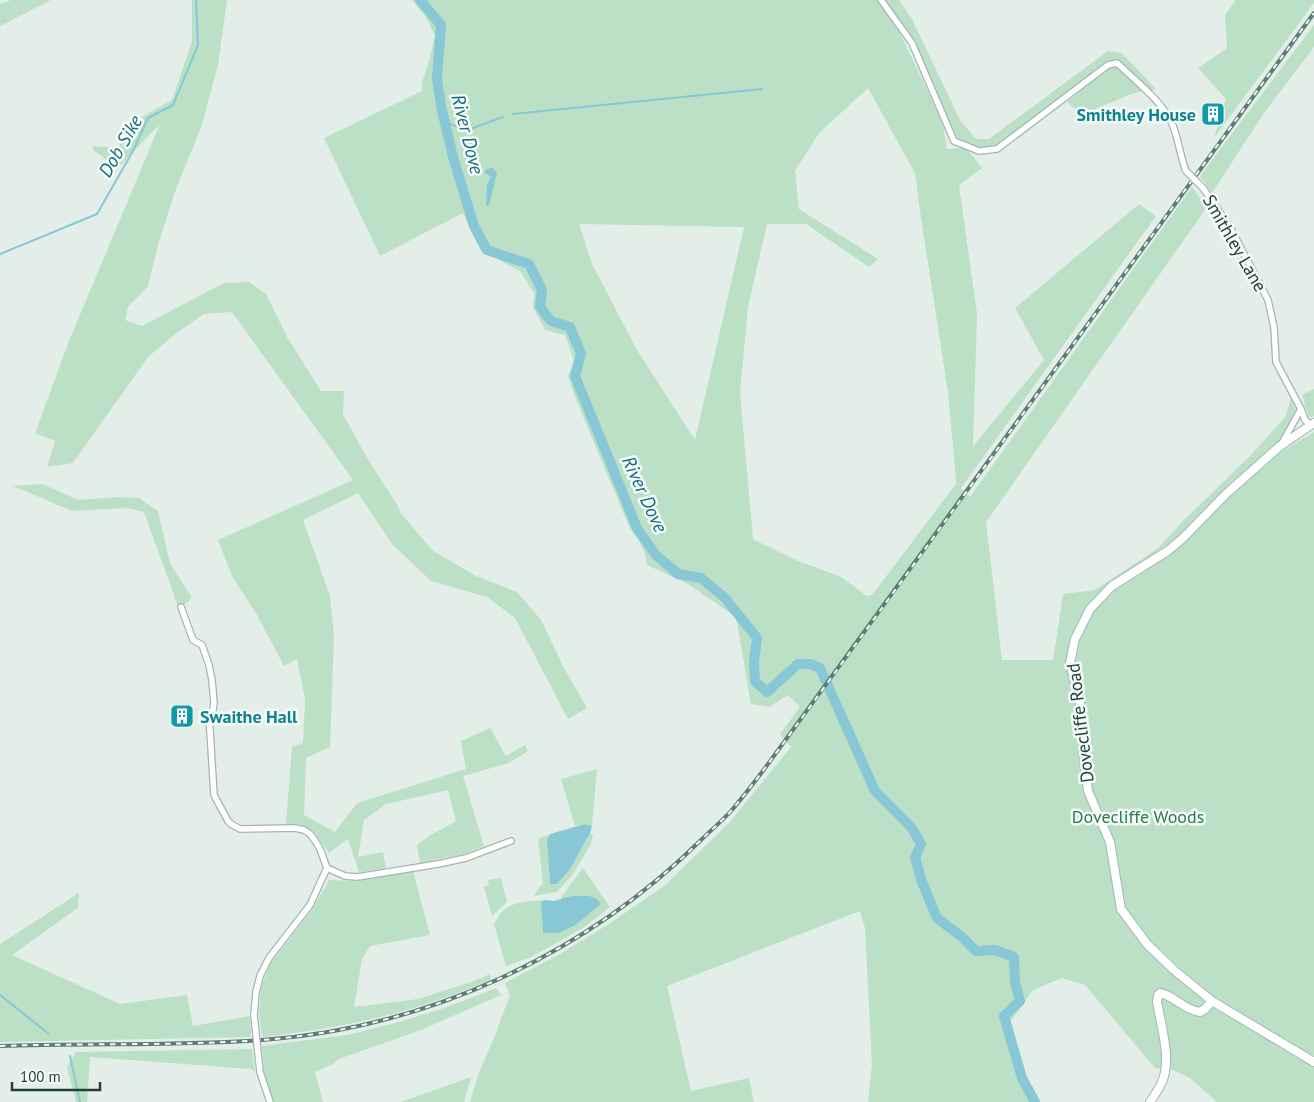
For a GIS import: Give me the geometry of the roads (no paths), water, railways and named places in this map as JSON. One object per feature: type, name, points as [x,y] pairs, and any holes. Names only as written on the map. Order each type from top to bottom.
[{"type":"street","name":"Smithley Lane","points":[[881,0],[912,43],[954,141],[978,151],[997,149],[1108,65],[1117,63],[1163,108],[1173,125],[1186,171],[1203,188],[1230,227],[1268,300],[1274,327],[1276,362],[1305,420],[1312,424]]},
{"type":"street","points":[[1280,446],[1300,409]]},
{"type":"street","name":"Dovecliffe Road","points":[[1312,424],[1280,446],[1226,494],[1183,538],[1168,550],[1112,586],[1090,609],[1075,639],[1070,663],[1080,703],[1088,791],[1110,842],[1121,908],[1147,944],[1174,970],[1212,1001],[1314,1062]]},
{"type":"street","points":[[180,607],[193,640],[202,645],[209,664],[214,703],[209,715],[212,781],[214,796],[220,808],[228,821],[240,829],[295,828],[308,832],[320,849],[327,868],[310,905],[269,958],[260,976],[256,992],[254,1015],[260,1072],[270,1102]]},
{"type":"street","points":[[327,868],[345,876],[357,877],[466,858],[511,841]]},
{"type":"street","points":[[1150,1102],[1163,1081],[1166,1062],[1166,1048],[1157,1002],[1158,995],[1160,993],[1171,996],[1186,1008],[1200,1012],[1212,1001]]},
{"type":"water","points":[[493,168],[497,173],[489,205],[486,206],[487,185],[491,177],[484,172],[487,169]]},
{"type":"water","points":[[585,824],[592,826],[590,833],[569,871],[557,884],[550,884],[547,840],[550,834]]},
{"type":"water","points":[[572,896],[593,897],[599,901],[600,905],[575,925],[559,933],[543,933],[541,902]]},
{"type":"waterway","name":"Dob Sike","points":[[0,254],[97,214],[133,151],[148,118],[173,105],[198,45],[196,0]]},
{"type":"waterway","name":"River Dove","points":[[420,0],[441,25],[437,78],[441,106],[453,157],[474,226],[487,250],[529,264],[542,290],[540,307],[551,321],[570,327],[581,354],[575,376],[637,528],[655,554],[678,574],[701,578],[725,598],[757,638],[754,662],[755,681],[767,692],[798,664],[810,664],[820,668],[875,791],[911,827],[921,844],[915,858],[922,882],[937,918],[962,937],[976,951],[995,950],[1014,957],[1015,982],[1020,1001],[1004,1016],[1022,1078],[1035,1102]]},
{"type":"waterway","points":[[513,114],[762,89]]},
{"type":"waterway","points":[[445,122],[462,128],[473,128],[503,117]]},
{"type":"waterway","name":"Dob Sike","points":[[0,995],[49,1034]]},
{"type":"waterway","points":[[70,1056],[80,1102]]},
{"type":"railway","points":[[0,1046],[197,1043],[262,1040],[323,1033],[383,1020],[442,1002],[499,979],[553,951],[605,919],[654,882],[700,841],[741,800],[1314,13]]},
{"type":"place","name":"Smithley House","points":[[1213,114]]},
{"type":"place","name":"Swaithe Hall","points":[[182,716]]},
{"type":"park label","name":"Dovecliffe Woods","points":[[1138,816]]}]
